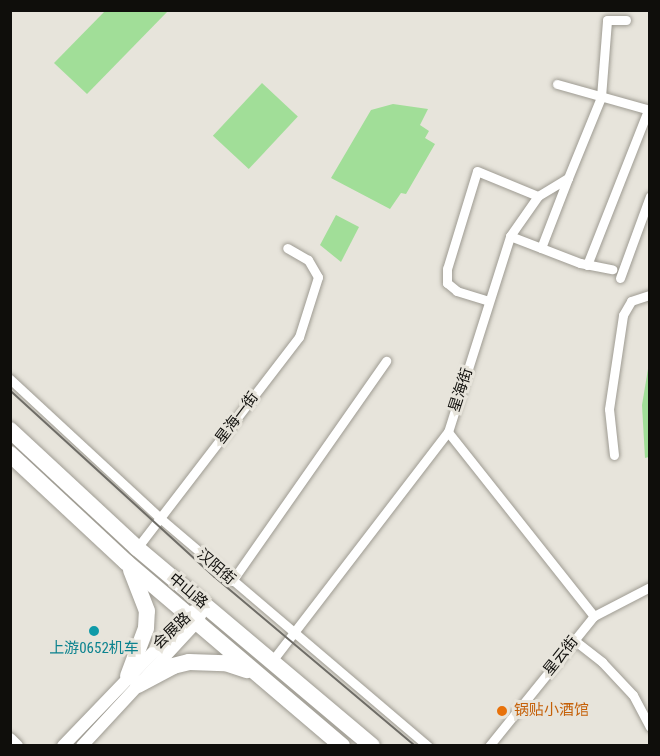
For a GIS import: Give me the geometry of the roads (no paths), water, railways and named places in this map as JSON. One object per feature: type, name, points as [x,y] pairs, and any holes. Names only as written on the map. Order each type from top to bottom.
[{"type":"highway","name":"中山路","points":[[10,430],[137,548],[372,746]]},
{"type":"highway","name":"中山路","points":[[10,454],[126,562],[342,746]]},
{"type":"highway","points":[[126,562],[147,611],[142,646],[133,681]]},
{"type":"highway","points":[[133,681],[173,666],[207,661],[245,669],[262,678]]},
{"type":"main road","name":"会展路","points":[[63,746],[133,681],[205,605]]},
{"type":"main road","name":"会展路","points":[[82,746],[133,681]]},
{"type":"main road","points":[[10,739],[17,746]]},
{"type":"street","points":[[542,248],[601,97],[607,20],[626,20]]},
{"type":"street","points":[[557,84],[649,110],[587,265]]},
{"type":"street","points":[[489,301],[457,291],[447,283],[447,270],[477,171],[538,196]]},
{"type":"street","name":"星海街","points":[[272,661],[448,432],[510,236],[538,196],[568,178]]},
{"type":"street","points":[[620,278],[650,196]]},
{"type":"street","points":[[510,236],[587,265],[612,269]]},
{"type":"street","name":"星海一街","points":[[137,548],[298,338],[318,278],[308,260],[287,248]]},
{"type":"street","points":[[614,455],[609,409],[623,315],[631,301],[650,295]]},
{"type":"street","points":[[232,581],[386,360]]},
{"type":"street","name":"汉阳街","points":[[10,379],[160,518],[428,746]]},
{"type":"street","points":[[448,432],[594,616]]},
{"type":"street","name":"星云街","points":[[489,746],[594,616],[650,587]]},
{"type":"street","points":[[574,640],[602,662],[633,695],[650,727]]},
{"type":"tram line","points":[[10,390],[215,577],[416,746]]},
{"type":"place","name":"上游0652机车","points":[[94,631]]},
{"type":"place","name":"锅贴小酒馆","points":[[502,711]]}]
